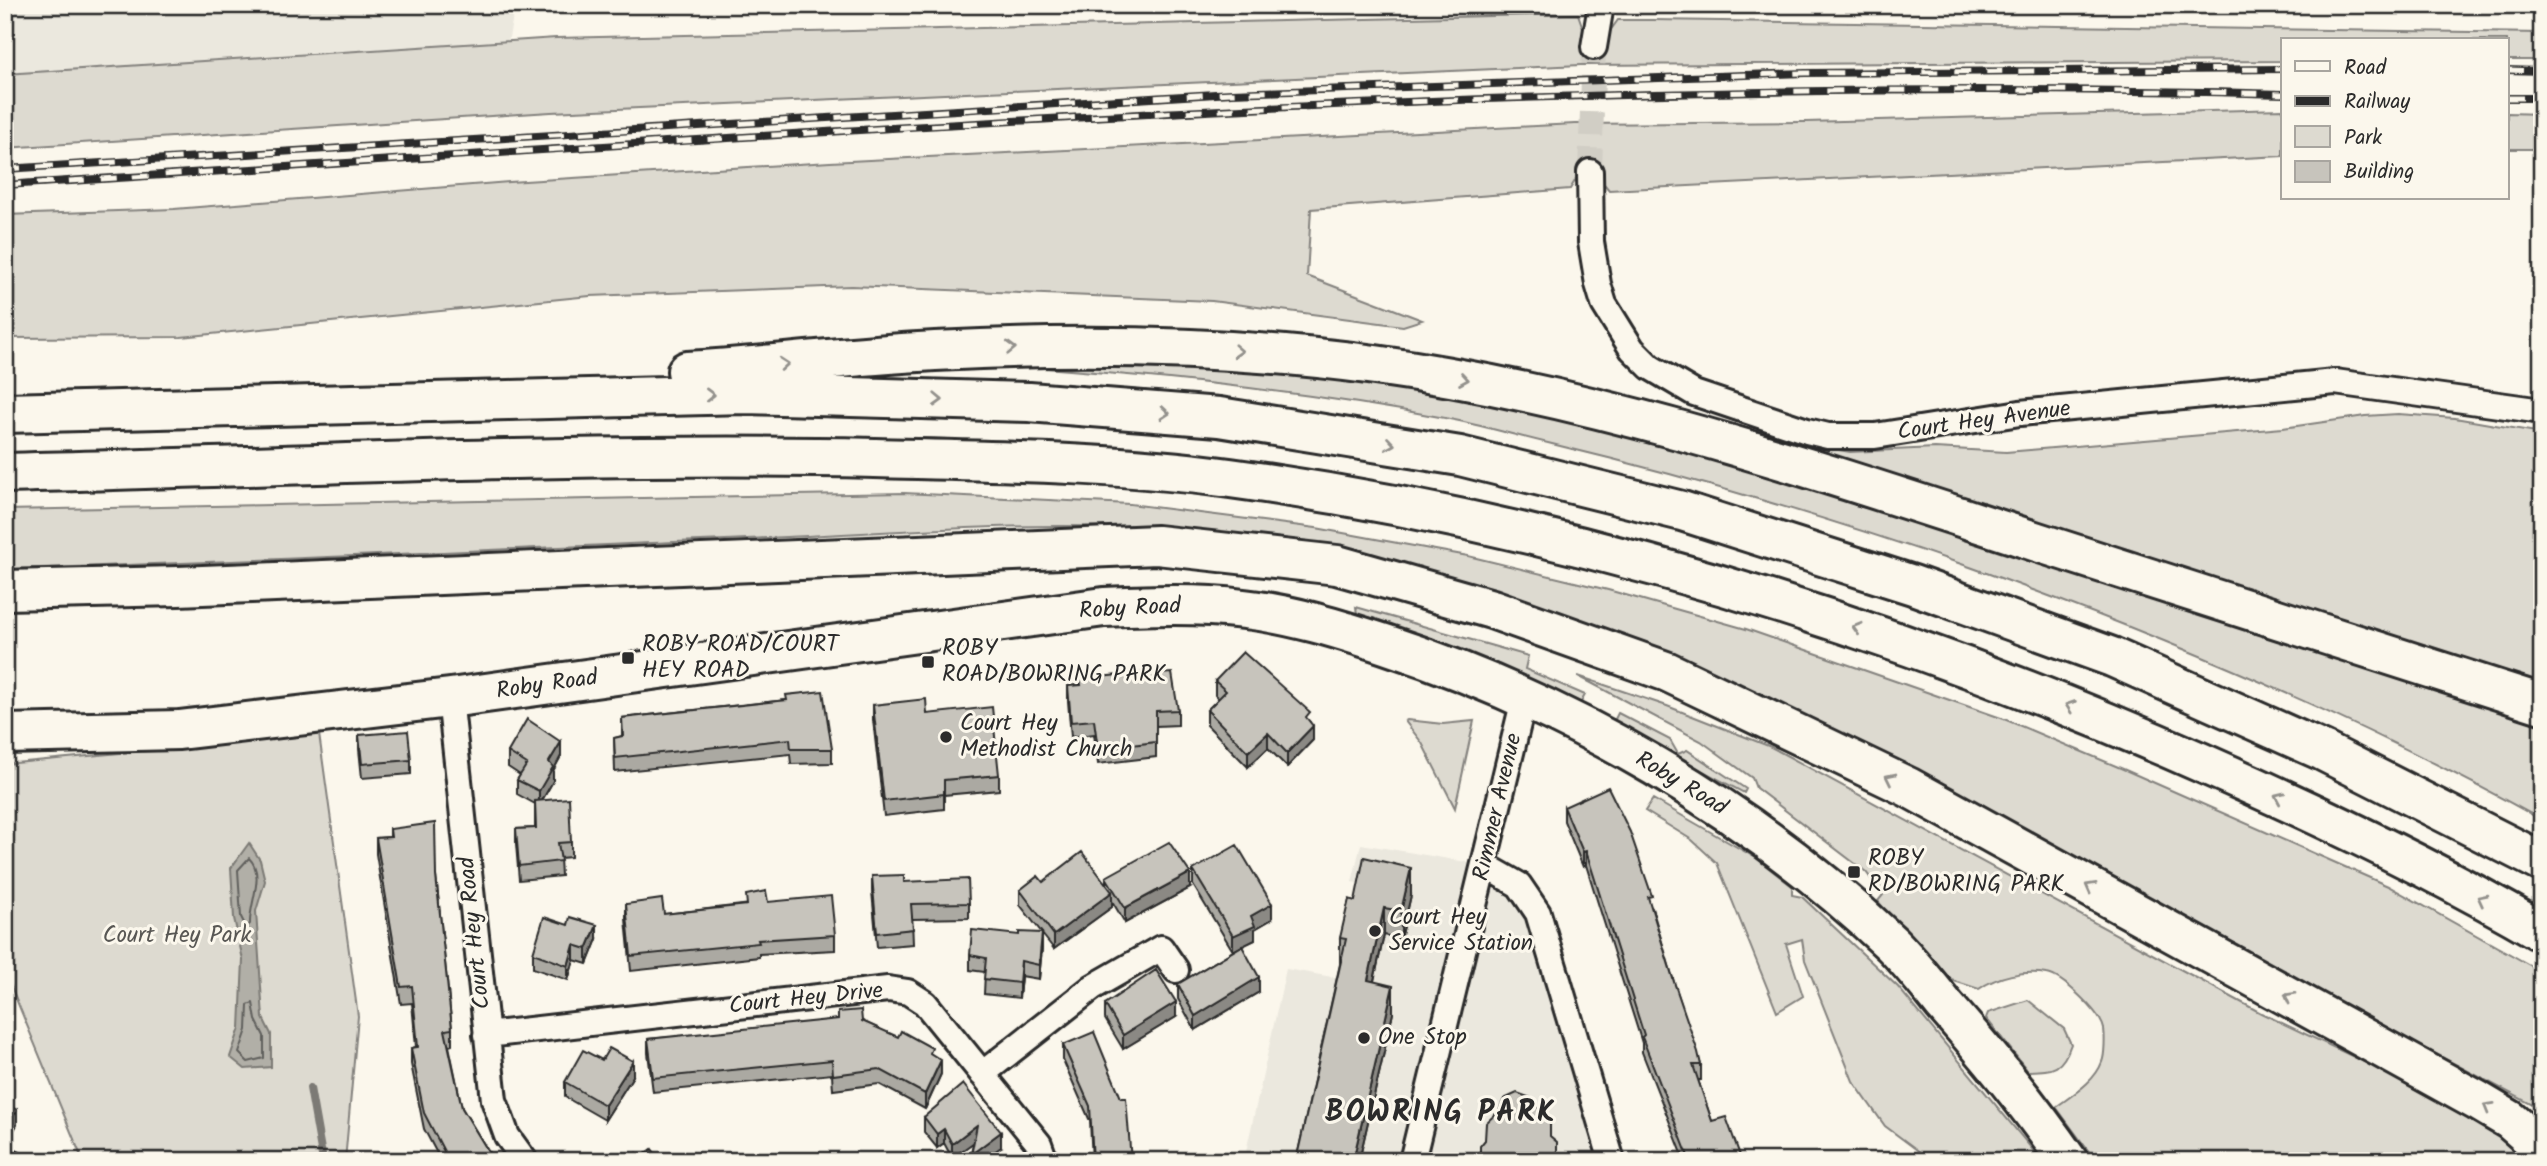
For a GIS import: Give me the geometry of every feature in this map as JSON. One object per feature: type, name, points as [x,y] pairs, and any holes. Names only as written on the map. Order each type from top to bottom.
[{"type":"main road","points":[[80,411],[716,370],[945,350],[1079,346],[1242,351],[1373,365],[1497,384],[1644,420],[1865,486],[2542,704]]},
{"type":"main road","points":[[5,413],[746,394],[1028,402],[1219,417],[1460,456],[1682,511],[1913,585],[2112,656],[2323,751],[2542,862]]},
{"type":"main road","points":[[5,473],[741,455],[1020,461],[1226,478],[1452,516],[1677,572],[1888,638],[2088,713],[2304,808],[2542,932]]},
{"type":"main road","points":[[5,590],[192,585],[1144,545],[1337,565],[1492,609],[1668,673],[1895,781],[2478,1101],[2510,1120],[2542,1148]]},
{"type":"main road","name":"Roby Road","points":[[5,734],[179,730],[450,698],[1077,611],[1167,604],[1245,609],[1349,632],[1453,668],[1605,739],[1741,821],[1824,884],[1894,946],[2023,1097],[2068,1161]]},
{"type":"street","points":[[1594,47],[1601,5]]},
{"type":"street","name":"Court Hey Avenue","points":[[1590,172],[1591,242],[1598,284],[1604,304],[1632,349],[1650,367],[1694,393],[1807,431],[1828,436],[1875,436],[2020,413],[2335,382],[2542,411]]},
{"type":"street","name":"Court Hey Road","points":[[450,698],[494,1100],[507,1136],[524,1161]]},
{"type":"street","name":"Rimmer Avenue","points":[[1412,1161],[1524,699]]},
{"type":"street","points":[[1484,864],[1520,885],[1538,913],[1612,1161]]},
{"type":"street","points":[[982,1074],[1093,987],[1161,948],[1176,970]]},
{"type":"street","name":"Court Hey Drive","points":[[486,1035],[888,989],[908,992],[925,1003],[1039,1144],[1045,1161]]},
{"type":"shaded area","points":[[5,5],[515,5],[508,43],[5,74]]},
{"type":"shaded area","points":[[1361,844],[1484,865],[1519,885],[1612,1161],[1244,1161],[1286,969],[1338,978],[1364,884],[1352,882]]},
{"type":"green space","points":[[1578,14],[1585,34],[1607,35],[1618,20],[2542,33],[2542,60],[2508,60],[2508,38],[2281,38],[2281,61],[1581,65],[551,112],[5,148],[5,74],[556,38]]},
{"type":"green space","points":[[2281,109],[2281,156],[1609,190],[1596,174],[1578,176],[1570,189],[1311,209],[1307,276],[1422,320],[1403,326],[1212,301],[851,286],[590,296],[181,337],[5,338],[5,215],[174,209],[509,182],[830,162],[1575,124],[1806,122]]},
{"type":"green space","points":[[2508,113],[2542,114],[2542,149],[2508,149]]},
{"type":"green space","points":[[1035,363],[1170,364],[1327,376],[1514,405],[1790,479],[2542,720],[2542,820],[2332,714],[2189,651],[1970,567],[1815,516],[1658,471],[1445,418],[1295,394],[1044,368]]},
{"type":"green space","points":[[2398,414],[2455,418],[2542,433],[2542,684],[1811,450],[1810,445],[1850,452],[1935,448],[2006,452],[2283,428]]},
{"type":"green space","points":[[904,493],[1130,504],[1316,528],[1468,556],[1608,590],[1746,629],[2004,719],[2388,886],[2542,972],[2542,1113],[2533,1105],[2056,854],[1357,554],[1201,532],[1048,526],[5,569],[5,510]]},
{"type":"green space","points":[[1356,607],[1528,656],[1525,669],[1585,695],[1580,704],[1488,661],[1357,614]]},
{"type":"green space","points":[[1578,676],[1667,706],[1771,747],[2261,1013],[2498,1125],[2536,1161],[2096,1161],[2056,1107],[2089,1082],[2103,1059],[2104,1029],[2096,1014],[2080,996],[2062,981],[2047,974],[2011,975],[1979,989],[1951,980],[1902,931],[1878,901],[1883,895],[1866,872],[1756,788],[1752,778],[1701,741]]},
{"type":"green space","points":[[1618,713],[1670,740],[1678,754],[1687,750],[1746,789],[1744,793],[1613,723]]},
{"type":"green space","points":[[1405,721],[1443,724],[1474,721],[1455,808],[1422,743]]},
{"type":"green space","name":"Court Hey Park","points":[[319,734],[358,1016],[345,1161],[83,1161],[5,972],[5,764]]},
{"type":"green space","points":[[1653,799],[1756,858],[1792,886],[1792,895],[1802,897],[1898,987],[2042,1161],[1932,1161],[1885,1126],[1853,1081],[1805,960],[1802,939],[1786,944],[1803,996],[1777,1012],[1717,863],[1692,840],[1645,811]]},
{"type":"green space","points":[[2028,1000],[2064,1029],[2071,1044],[2060,1064],[2051,1069],[2028,1071],[1986,1018],[1988,1013]]},
{"type":"water","points":[[249,843],[260,860],[265,881],[256,911],[263,1018],[271,1034],[271,1067],[245,1069],[230,1057],[240,1028],[243,960],[234,918],[231,868]]},
{"type":"building","points":[[1243,652],[1310,712],[1306,717],[1313,726],[1287,753],[1268,733],[1248,752],[1207,710],[1226,691],[1215,681]]},
{"type":"building","points":[[1158,671],[1159,674],[1172,673],[1178,710],[1156,711],[1156,742],[1098,749],[1094,720],[1071,722],[1068,686],[1081,685],[1080,679]]},
{"type":"building","points":[[823,691],[832,749],[791,749],[790,739],[615,758],[614,738],[623,736],[622,718],[787,700],[786,695]]},
{"type":"building","points":[[926,699],[927,714],[992,707],[999,775],[944,780],[944,794],[884,801],[873,705]]},
{"type":"building","points":[[527,719],[561,742],[549,762],[553,767],[539,791],[517,780],[527,764],[508,752]]},
{"type":"building","points":[[408,731],[411,760],[362,764],[359,735]]},
{"type":"building","points":[[1608,787],[1630,832],[1652,896],[1648,897],[1698,1052],[1701,1065],[1693,1065],[1712,1121],[1726,1117],[1742,1161],[1690,1161],[1642,1037],[1644,1035],[1586,851],[1583,852],[1564,807]]},
{"type":"building","points":[[569,798],[571,842],[558,843],[561,861],[519,866],[516,829],[536,828],[535,801]]},
{"type":"building","points":[[435,823],[436,876],[452,1029],[445,1030],[462,1108],[494,1161],[449,1161],[424,1113],[411,1048],[418,1047],[412,986],[401,987],[376,838],[391,837],[390,829]]},
{"type":"building","points":[[1169,842],[1190,873],[1125,908],[1106,877]]},
{"type":"building","points":[[1237,845],[1272,904],[1251,916],[1255,926],[1233,936],[1193,870]]},
{"type":"building","points":[[1082,852],[1112,892],[1054,935],[1020,890],[1038,876],[1043,882]]},
{"type":"building","points":[[1364,857],[1411,868],[1401,911],[1384,908],[1368,980],[1393,986],[1353,1161],[1296,1161],[1346,939],[1340,938],[1349,899],[1355,901]]},
{"type":"building","points":[[904,875],[904,882],[968,879],[969,903],[911,904],[913,929],[877,933],[872,876]]},
{"type":"building","points":[[766,891],[768,902],[831,896],[835,935],[758,940],[759,943],[631,956],[626,904],[662,899],[664,914],[747,905],[746,895]]},
{"type":"building","points":[[544,917],[568,925],[570,917],[597,925],[587,949],[574,945],[568,966],[533,953]]},
{"type":"building","points":[[972,930],[1019,935],[1019,932],[1042,933],[1039,965],[1021,961],[1019,983],[984,979],[986,958],[970,955]]},
{"type":"building","points":[[1242,946],[1259,977],[1195,1016],[1178,984]]},
{"type":"building","points":[[1156,970],[1176,1002],[1123,1035],[1105,1004]]},
{"type":"building","points":[[861,1010],[862,1021],[898,1037],[901,1031],[932,1048],[930,1053],[941,1060],[925,1094],[879,1069],[833,1075],[832,1060],[653,1078],[648,1039],[838,1019],[838,1012]]},
{"type":"building","points":[[1094,1032],[1121,1098],[1126,1098],[1131,1161],[1093,1161],[1090,1106],[1063,1045]]},
{"type":"building","points":[[609,1048],[633,1061],[605,1105],[565,1082],[583,1050],[602,1060]]},
{"type":"building","points":[[963,1084],[1001,1132],[973,1153],[1014,1158],[1013,1161],[970,1161],[977,1125],[952,1144],[944,1129],[937,1134],[924,1117]]},
{"type":"building","name":"BOWRING PARK","points":[[1517,1093],[1531,1098],[1550,1124],[1550,1136],[1557,1142],[1557,1161],[1480,1161],[1480,1146],[1485,1140],[1486,1123],[1499,1111],[1504,1099]]},
{"type":"building","points":[[5,1103],[17,1110],[5,1130]]},
{"type":"building","points":[[5,1145],[20,1152],[15,1161],[5,1161]]},
{"type":"building","points":[[652,1149],[661,1161],[627,1161],[637,1153],[640,1158]]},
{"type":"waterway","points":[[310,1088],[323,1161]]},
{"type":"tunnel","points":[[1590,172],[1594,47]]},
{"type":"railway","points":[[5,169],[1232,93],[1805,73],[2281,69]]},
{"type":"railway","points":[[2508,70],[2542,71]]},
{"type":"railway","points":[[5,185],[858,130],[1428,101],[1713,93],[1998,90],[2281,94]]},
{"type":"railway","points":[[2508,98],[2542,98]]},
{"type":"place","name":"ROBY ROAD/COURT HEY ROAD","points":[[628,658]]},
{"type":"place","name":"ROBY ROAD/BOWRING PARK","points":[[928,662]]},
{"type":"place","name":"Court Hey Methodist Church","points":[[946,737]]},
{"type":"place","name":"ROBY RD/BOWRING PARK","points":[[1854,872]]},
{"type":"place","name":"Court Hey Service Station","points":[[1375,931]]},
{"type":"place","name":"One Stop","points":[[1364,1038]]},
{"type":"district","name":"BOWRING PARK","points":[[1441,1113]]}]
